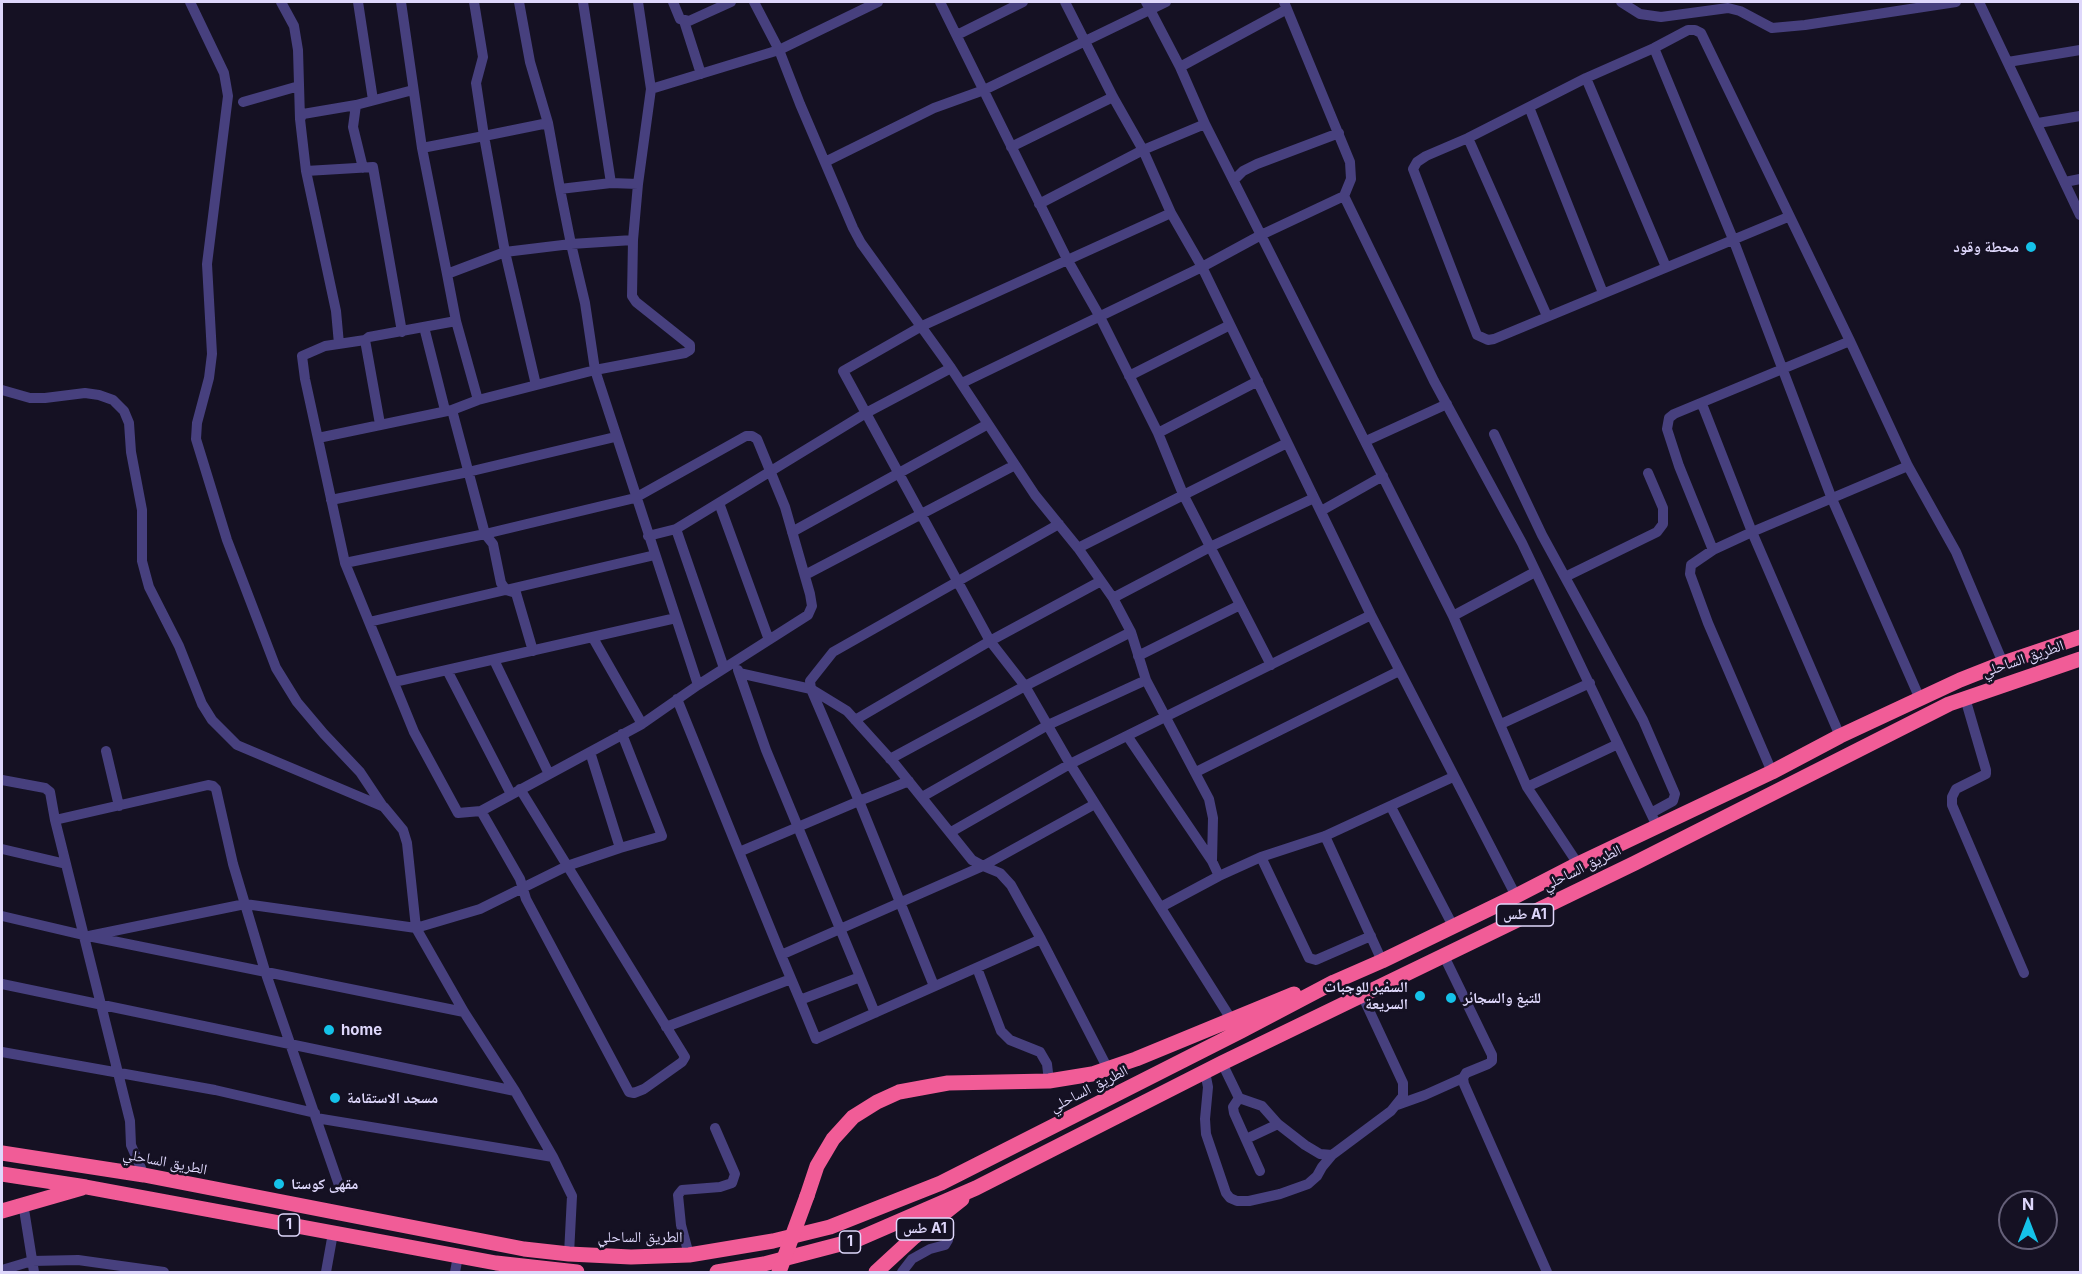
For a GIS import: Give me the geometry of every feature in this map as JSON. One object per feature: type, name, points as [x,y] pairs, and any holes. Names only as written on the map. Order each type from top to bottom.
[{"type":"highway","name":"الطريق الساحلي","points":[[2,1153],[144,1175],[524,1249],[569,1254],[631,1257],[689,1255],[773,1241],[830,1227],[887,1206],[990,1159],[1334,982],[1516,896],[1578,864],[1654,819],[1772,772],[1840,736],[2003,663],[2080,638]]},
{"type":"highway","name":"الطريق الساحلي","points":[[717,1272],[764,1264],[856,1240],[976,1188],[1222,1063],[1635,863],[1965,698],[2080,659]]},
{"type":"highway","points":[[779,1272],[817,1166],[833,1139],[853,1117],[877,1102],[899,1092],[948,1083],[1049,1081],[1092,1074],[1290,995],[1334,982]]},
{"type":"highway","name":"1","points":[[2,1174],[86,1187],[496,1263],[578,1272]]},
{"type":"highway","points":[[2,1210],[86,1187]]},
{"type":"highway","name":"الطريق الساحلي","points":[[876,1272],[914,1237],[976,1188]]},
{"type":"highway","points":[[496,1263],[528,1272]]},
{"type":"street","points":[[190,2],[224,73],[228,96],[207,264],[212,354],[209,378],[197,423],[196,439],[227,540],[276,668],[297,702],[360,772],[384,807],[398,822],[407,843],[416,928],[464,1012],[515,1091],[553,1157],[572,1196],[569,1254]]},
{"type":"street","points":[[281,2],[294,26],[298,50],[300,119],[306,171],[336,311],[339,344]]},
{"type":"street","points":[[358,2],[373,100]]},
{"type":"street","points":[[401,2],[422,148],[456,321],[478,400]]},
{"type":"street","points":[[474,2],[483,57],[476,83],[484,136],[505,252],[536,386]]},
{"type":"street","points":[[519,2],[530,62],[548,123],[571,244],[585,303],[595,370],[615,437],[698,685]]},
{"type":"street","points":[[583,2],[610,183]]},
{"type":"street","points":[[318,438],[448,410],[595,370],[690,350],[690,345],[636,302],[632,296],[633,240],[638,184],[651,89],[638,2]]},
{"type":"street","points":[[673,2],[680,19],[684,21],[701,74]]},
{"type":"street","points":[[684,21],[689,21],[731,2]]},
{"type":"street","points":[[754,2],[779,50],[861,243],[962,383],[1035,495],[1078,548],[1113,598],[1131,632],[1146,680],[1209,799],[1213,818],[1212,861]]},
{"type":"street","points":[[651,89],[779,50],[878,2]]},
{"type":"street","points":[[940,2],[1039,204],[1100,317],[1158,433],[1183,494],[1271,665]]},
{"type":"street","points":[[957,35],[1023,2]]},
{"type":"street","points":[[1065,2],[1113,98],[1143,150],[1171,213],[1202,267],[1399,671],[1516,896]]},
{"type":"street","points":[[825,162],[934,108],[984,90],[1084,41],[1148,6],[1166,2]]},
{"type":"street","points":[[1621,2],[1640,14],[1661,17],[1728,8],[1740,11],[1772,28],[1956,2]]},
{"type":"street","points":[[1979,2],[2080,215]]},
{"type":"street","points":[[962,383],[1344,196],[1352,170],[1286,5],[1180,67]]},
{"type":"street","points":[[1148,6],[1453,616],[1527,787],[1578,864]]},
{"type":"street","points":[[1788,217],[1494,339],[1483,339],[1477,335],[1413,169],[1417,162],[1426,156],[1468,138],[1586,78],[1654,48],[1688,30],[1701,33],[1908,466],[1956,552],[2003,663]]},
{"type":"street","points":[[1654,48],[1733,239],[1832,499],[1920,699]]},
{"type":"street","points":[[2008,62],[2080,50]]},
{"type":"street","points":[[1586,78],[1666,267]]},
{"type":"street","points":[[243,102],[299,86]]},
{"type":"street","points":[[300,119],[303,114],[356,105],[413,90]]},
{"type":"street","points":[[1011,147],[1113,98]]},
{"type":"street","points":[[356,105],[352,127],[363,168]]},
{"type":"street","points":[[1529,106],[1603,293]]},
{"type":"street","points":[[2038,123],[2080,116]]},
{"type":"street","points":[[422,148],[548,123]]},
{"type":"street","points":[[1039,204],[1143,150],[1205,124]]},
{"type":"street","points":[[1234,180],[1243,171],[1257,164],[1339,133]]},
{"type":"street","points":[[1468,138],[1547,316]]},
{"type":"street","points":[[306,171],[373,167],[402,332]]},
{"type":"street","points":[[2065,182],[2080,179]]},
{"type":"street","points":[[560,189],[610,183],[638,184]]},
{"type":"street","points":[[1344,196],[1447,404],[1535,572],[1654,819],[1673,801],[1675,794],[1643,720],[1542,535],[1494,434]]},
{"type":"street","points":[[1171,213],[922,326],[843,371],[990,641],[1025,686],[1070,764],[1231,1019]]},
{"type":"street","points":[[447,274],[505,252],[571,244],[633,240]]},
{"type":"street","points":[[345,563],[485,534],[635,498],[746,436],[752,435],[757,440],[784,507],[810,594],[811,611],[642,724],[481,811],[458,813],[414,732],[345,563],[302,356],[325,346],[456,321]]},
{"type":"street","points":[[1129,376],[1230,325]]},
{"type":"street","points":[[424,327],[485,534],[493,544],[501,583],[506,590],[516,593],[533,651]]},
{"type":"street","points":[[365,340],[380,424]]},
{"type":"street","points":[[1713,550],[1679,466],[1667,429],[1669,418],[1850,341]]},
{"type":"street","points":[[648,536],[676,528],[866,413],[951,368]]},
{"type":"street","points":[[1158,433],[1258,381]]},
{"type":"street","points":[[2,390],[30,398],[85,393],[99,395],[113,400],[124,411],[129,423],[131,452],[141,510],[142,561],[146,576],[202,704],[212,720],[237,745],[384,807]]},
{"type":"street","points":[[1366,441],[1447,404]]},
{"type":"street","points":[[1702,404],[1752,532],[1840,736]]},
{"type":"street","points":[[792,532],[988,424]]},
{"type":"street","points":[[331,500],[468,472],[615,437]]},
{"type":"street","points":[[1078,548],[1287,442]]},
{"type":"street","points":[[805,575],[1015,465]]},
{"type":"street","points":[[1772,772],[1708,623],[1690,574],[1691,565],[1713,550],[1752,532],[1908,466]]},
{"type":"street","points":[[1565,577],[1657,532],[1663,524],[1663,508],[1648,473]]},
{"type":"street","points":[[1321,511],[1383,476]]},
{"type":"street","points":[[1113,598],[1210,547],[1314,498]]},
{"type":"street","points":[[719,503],[769,640]]},
{"type":"street","points":[[934,986],[811,689],[810,681],[833,652],[1059,524]]},
{"type":"street","points":[[676,528],[724,668]]},
{"type":"street","points":[[369,621],[655,555]]},
{"type":"street","points":[[1453,616],[1535,572]]},
{"type":"street","points":[[855,720],[990,641],[1101,580]]},
{"type":"street","points":[[1138,656],[1240,605]]},
{"type":"street","points":[[951,832],[1070,764],[1371,615]]},
{"type":"street","points":[[394,682],[675,618]]},
{"type":"street","points":[[891,759],[1025,686],[1131,632]]},
{"type":"street","points":[[593,638],[642,724]]},
{"type":"street","points":[[494,660],[549,774]]},
{"type":"street","points":[[734,662],[766,750],[875,1012]]},
{"type":"street","points":[[447,670],[515,792],[567,866],[685,1057],[682,1062],[644,1089],[634,1093],[629,1092],[526,899],[520,879],[481,811]]},
{"type":"street","points":[[1196,772],[1399,671]]},
{"type":"street","points":[[739,673],[811,689],[847,711],[891,759],[972,860],[1000,873],[1011,885],[1041,939],[1108,1069]]},
{"type":"street","points":[[922,796],[1048,725],[1146,680]]},
{"type":"street","points":[[1501,724],[1590,683]]},
{"type":"street","points":[[1965,698],[1986,774],[1956,789],[1952,797],[1952,805],[2024,973]]},
{"type":"street","points":[[677,699],[816,1039],[1041,939]]},
{"type":"street","points":[[86,936],[245,904],[416,928],[480,909],[567,866],[662,836],[622,734]]},
{"type":"street","points":[[1128,737],[1212,861],[1219,876]]},
{"type":"street","points":[[1527,787],[1618,744]]},
{"type":"street","points":[[106,751],[119,806]]},
{"type":"street","points":[[590,752],[620,848]]},
{"type":"street","points":[[1161,907],[1261,856],[1325,836],[1453,777]]},
{"type":"street","points":[[2,780],[48,790],[130,1121],[131,1145],[144,1175]]},
{"type":"street","points":[[739,852],[797,825],[909,781]]},
{"type":"street","points":[[55,820],[213,786],[216,789],[245,904],[265,971],[339,1185]]},
{"type":"street","points":[[781,955],[983,866],[1095,804]]},
{"type":"street","points":[[1391,807],[1453,926]]},
{"type":"street","points":[[1325,836],[1382,961]]},
{"type":"street","points":[[2,849],[66,864]]},
{"type":"street","points":[[1261,856],[1309,958],[1316,960],[1371,936]]},
{"type":"street","points":[[2,916],[86,936],[464,1012]]},
{"type":"street","points":[[1397,1105],[1463,1078],[1466,1073],[1492,1061],[1492,1055],[1443,954]]},
{"type":"street","points":[[976,968],[1001,1031],[1010,1040],[1040,1052],[1047,1064],[1049,1081]]},
{"type":"street","points":[[800,1000],[860,977]]},
{"type":"street","points":[[666,1027],[791,979]]},
{"type":"street","points":[[2,984],[515,1091]]},
{"type":"street","points":[[1205,1072],[1208,1087],[1206,1134],[1226,1193],[1230,1198],[1238,1202],[1250,1201],[1308,1184],[1317,1176],[1332,1155],[1391,1111],[1402,1096],[1402,1083],[1362,995]]},
{"type":"street","points":[[2,1052],[215,1090],[316,1115],[553,1157]]},
{"type":"street","points":[[1222,1063],[1239,1098],[1262,1106],[1278,1124],[1320,1154],[1332,1155]]},
{"type":"street","points":[[1463,1078],[1548,1272]]},
{"type":"street","points":[[1239,1098],[1233,1107],[1234,1113],[1260,1171]]},
{"type":"street","points":[[1246,1139],[1278,1124]]},
{"type":"street","points":[[689,1255],[681,1225],[678,1196],[682,1190],[732,1183],[735,1174],[715,1128]]},
{"type":"street","points":[[23,1203],[33,1267]]},
{"type":"street","points":[[902,1272],[912,1259],[930,1249],[945,1245],[948,1240],[940,1218]]},
{"type":"street","points":[[326,1272],[333,1233]]},
{"type":"street","points":[[455,1272],[458,1256]]},
{"type":"street","points":[[2,1270],[78,1260],[112,1268],[164,1272]]},
{"type":"place","name":"محطة وقود","points":[[2031,247]]},
{"type":"place","name":"السفير للوجبات السريعة","points":[[1420,996]]},
{"type":"place","name":"للتيغ والسجائر","points":[[1451,998]]},
{"type":"place","name":"home","points":[[329,1030]]},
{"type":"place","name":"مسجد الاستقامة","points":[[335,1098]]},
{"type":"place","name":"مقهى كوستا","points":[[279,1184]]}]
